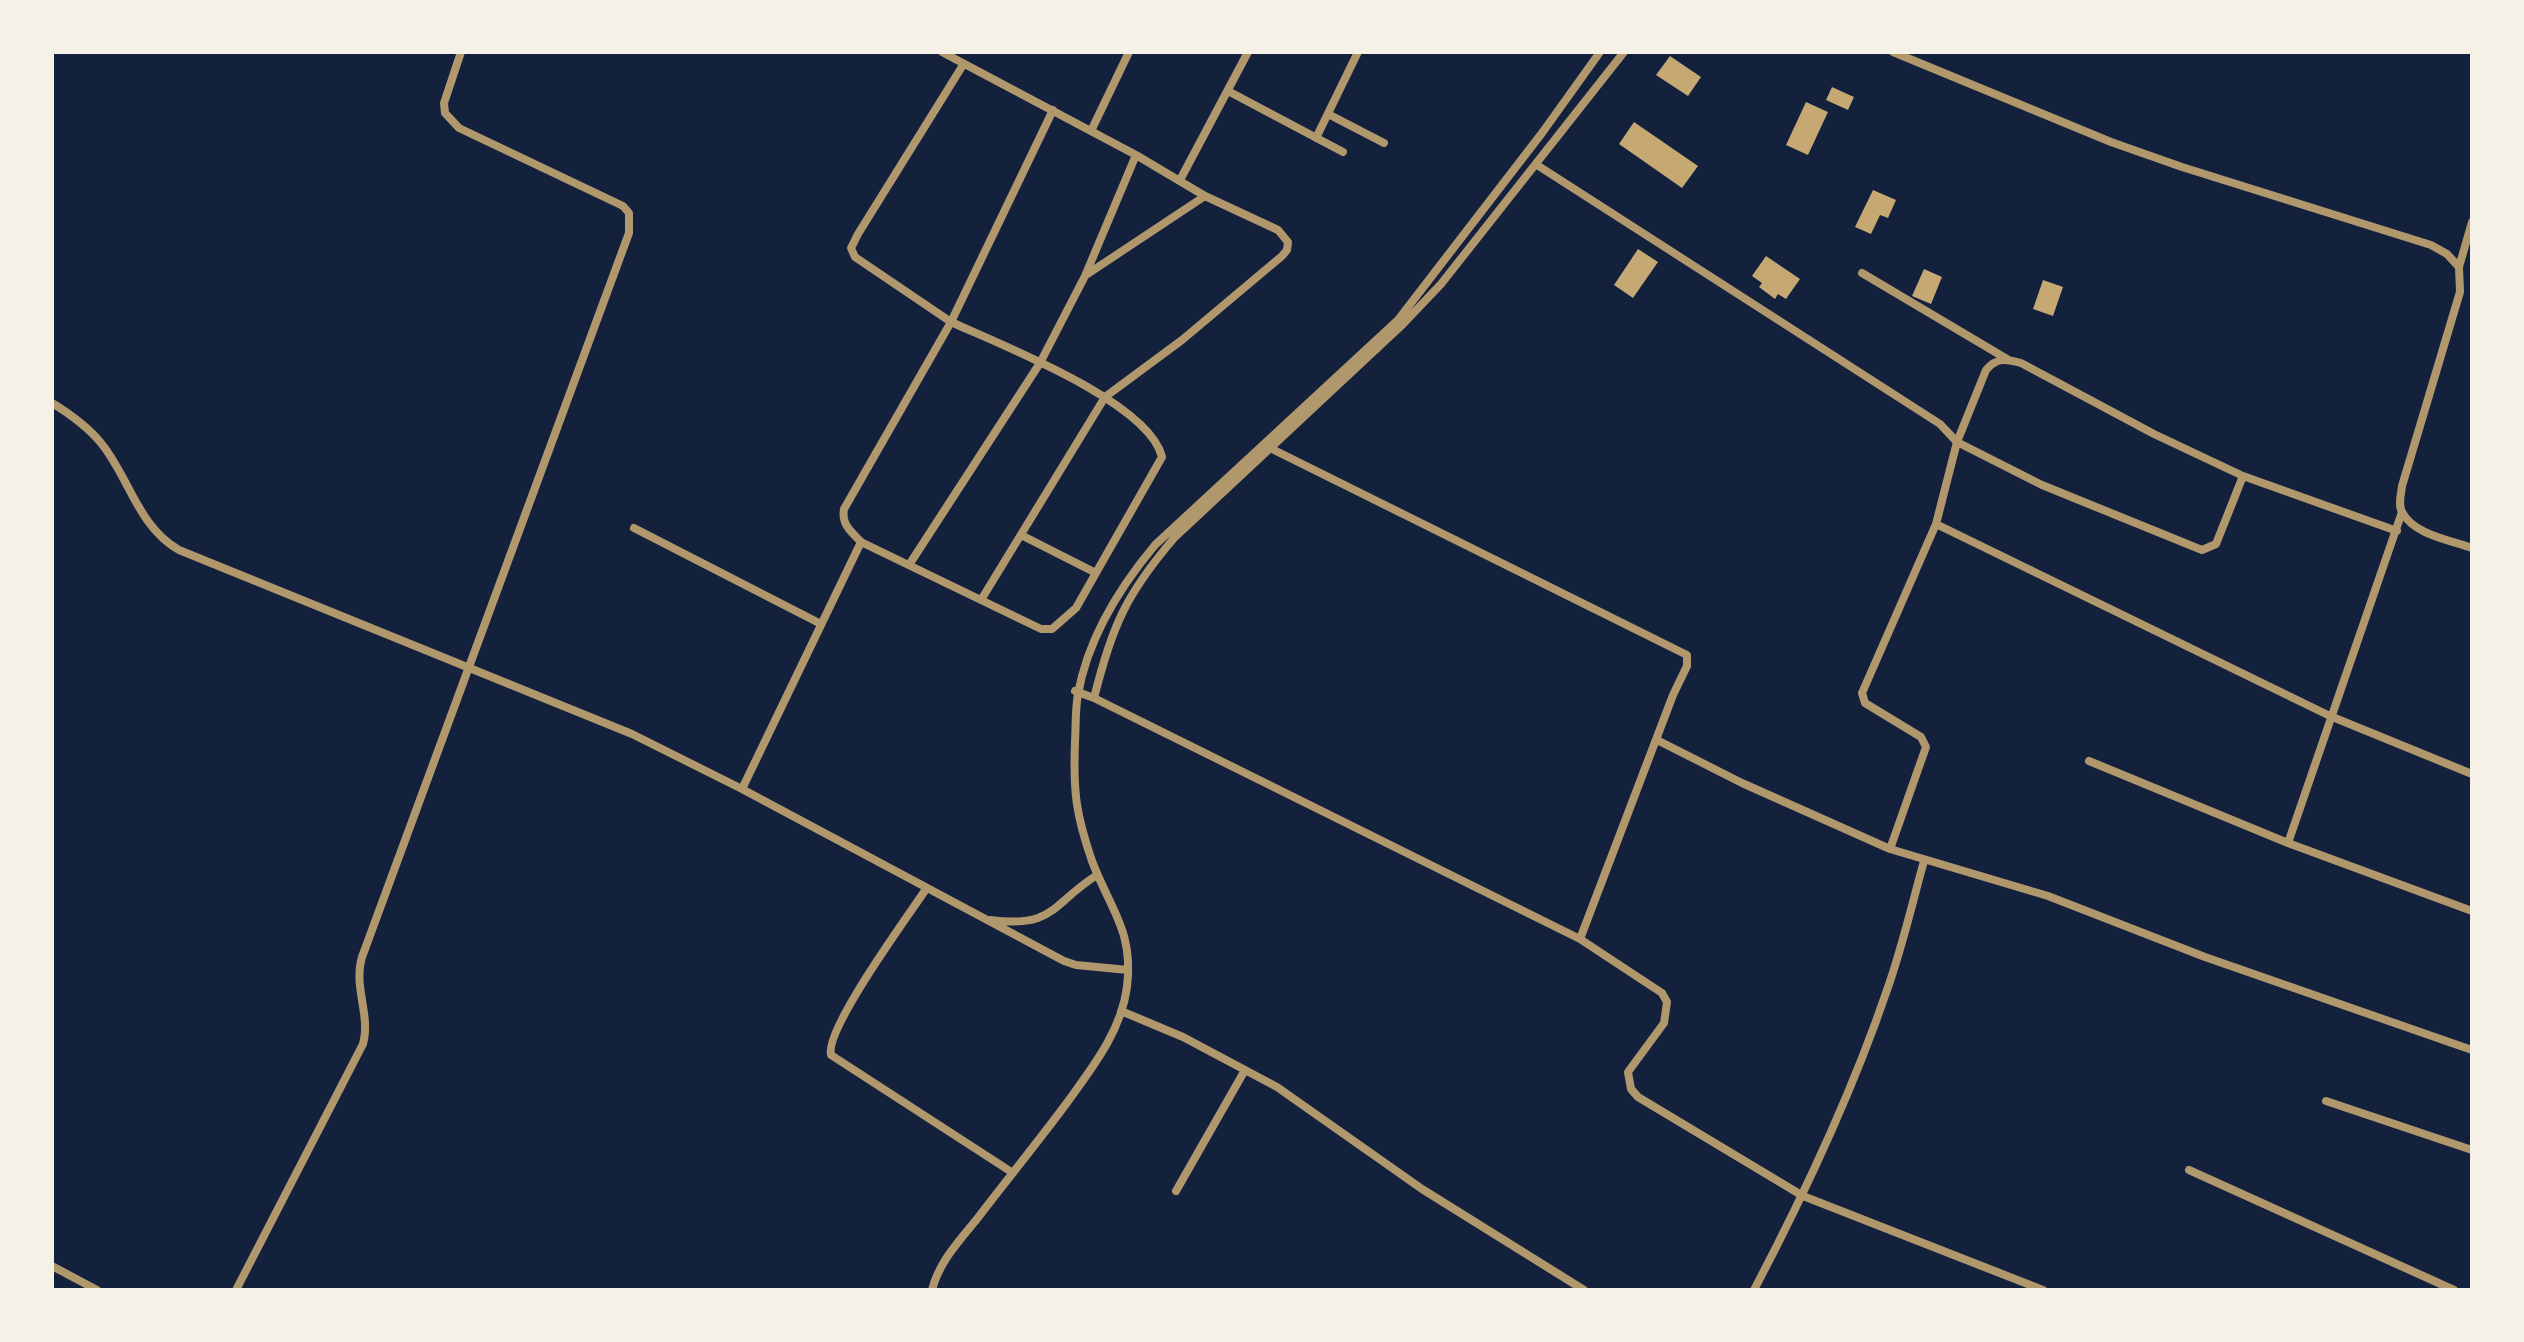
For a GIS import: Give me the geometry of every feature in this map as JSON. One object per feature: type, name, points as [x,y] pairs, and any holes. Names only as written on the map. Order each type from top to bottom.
[{"type":"street","points":[[236,1290],[363,1044],[366,1027],[358,981],[359,967],[629,233],[631,221],[623,206],[459,128],[445,113],[443,108],[461,52]]},
{"type":"street","points":[[942,52],[1136,155],[1205,196],[1278,230],[1288,242],[1287,250],[1182,340],[1105,397],[981,600]]},
{"type":"street","points":[[1091,131],[1129,52]]},
{"type":"street","points":[[1180,180],[1248,52]]},
{"type":"street","points":[[1316,138],[1358,52]]},
{"type":"street","points":[[932,1290],[944,1261],[1100,1057],[1121,1011],[1128,970],[1124,929],[1097,875],[1075,807],[1076,694],[1099,631],[1128,577],[1182,519],[1398,320],[1600,52]]},
{"type":"street","points":[[1092,697],[1118,620],[1150,567],[1175,537],[1403,324],[1441,284],[1624,52]]},
{"type":"street","points":[[1893,52],[2125,147],[2431,245],[2447,254],[2459,267]]},
{"type":"street","points":[[963,65],[858,234],[851,248],[855,257],[951,322],[1105,397],[1151,434],[1159,443],[1162,457],[1076,608],[1052,629],[1041,629],[861,542],[846,526],[843,517],[844,509],[951,322],[1053,110]]},
{"type":"street","points":[[1228,91],[1343,152]]},
{"type":"street","points":[[1328,114],[1384,143]]},
{"type":"street","points":[[909,565],[1040,363],[1085,276],[1136,155]]},
{"type":"street","points":[[1537,165],[1940,424],[1957,442],[2042,485],[2202,550],[2216,544],[2243,476]]},
{"type":"street","points":[[1085,276],[1205,196]]},
{"type":"street","points":[[2288,843],[2397,531],[2402,512],[2402,486],[2460,292],[2459,267],[2472,222]]},
{"type":"street","points":[[1862,273],[2007,359],[2021,363],[2154,434],[2243,476],[2397,531]]},
{"type":"street","points":[[1890,849],[1926,747],[1921,737],[1865,703],[1862,693],[1936,524],[1957,442],[1986,370],[1993,361],[2007,359]]},
{"type":"street","points":[[52,403],[82,424],[102,444],[130,496],[169,545],[632,734],[742,789],[1064,961],[1128,970]]},
{"type":"street","points":[[1270,448],[1687,655],[1683,678],[1673,695],[1580,939]]},
{"type":"street","points":[[2402,512],[2417,528],[2472,548]]},
{"type":"street","points":[[1936,524],[2330,716],[2472,774]]},
{"type":"street","points":[[634,528],[821,624]]},
{"type":"street","points":[[1021,535],[1096,573]]},
{"type":"street","points":[[742,789],[861,542]]},
{"type":"street","points":[[1076,694],[1092,697],[1580,939],[1662,993],[1667,1002],[1664,1023],[1628,1072],[1631,1089],[1638,1097],[1803,1196],[2043,1290]]},
{"type":"street","points":[[1657,740],[1742,783],[1890,849],[2048,896],[2205,957],[2472,1050]]},
{"type":"street","points":[[2089,761],[2288,843],[2472,911]]},
{"type":"street","points":[[1754,1290],[1803,1196],[1887,990],[1924,861]]},
{"type":"street","points":[[984,919],[1015,923],[1041,919],[1097,875]]},
{"type":"street","points":[[926,889],[858,991],[833,1037],[829,1047],[831,1055],[1013,1173]]},
{"type":"street","points":[[1121,1011],[1183,1037],[1277,1087],[1434,1197],[1584,1290]]},
{"type":"street","points":[[1176,1191],[1245,1070]]},
{"type":"street","points":[[2326,1101],[2472,1150]]},
{"type":"street","points":[[2189,1170],[2454,1290]]},
{"type":"street","points":[[52,1266],[97,1290]]},
{"type":"building","points":[[1670,56],[1701,77],[1688,96],[1656,75]]},
{"type":"building","points":[[1832,87],[1854,97],[1848,110],[1826,100]]},
{"type":"building","points":[[1806,102],[1828,112],[1808,155],[1786,145]]},
{"type":"building","points":[[1634,122],[1698,166],[1682,188],[1619,144]]},
{"type":"building","points":[[1873,190],[1896,200],[1888,218],[1880,215],[1871,234],[1855,227]]},
{"type":"building","points":[[1638,249],[1658,262],[1633,298],[1614,285]]},
{"type":"building","points":[[1766,256],[1800,279],[1786,299],[1778,294],[1775,299],[1759,287],[1762,283],[1752,276]]},
{"type":"building","points":[[1924,269],[1942,277],[1931,304],[1912,296]]},
{"type":"building","points":[[2043,280],[2063,287],[2053,316],[2033,309]]}]
